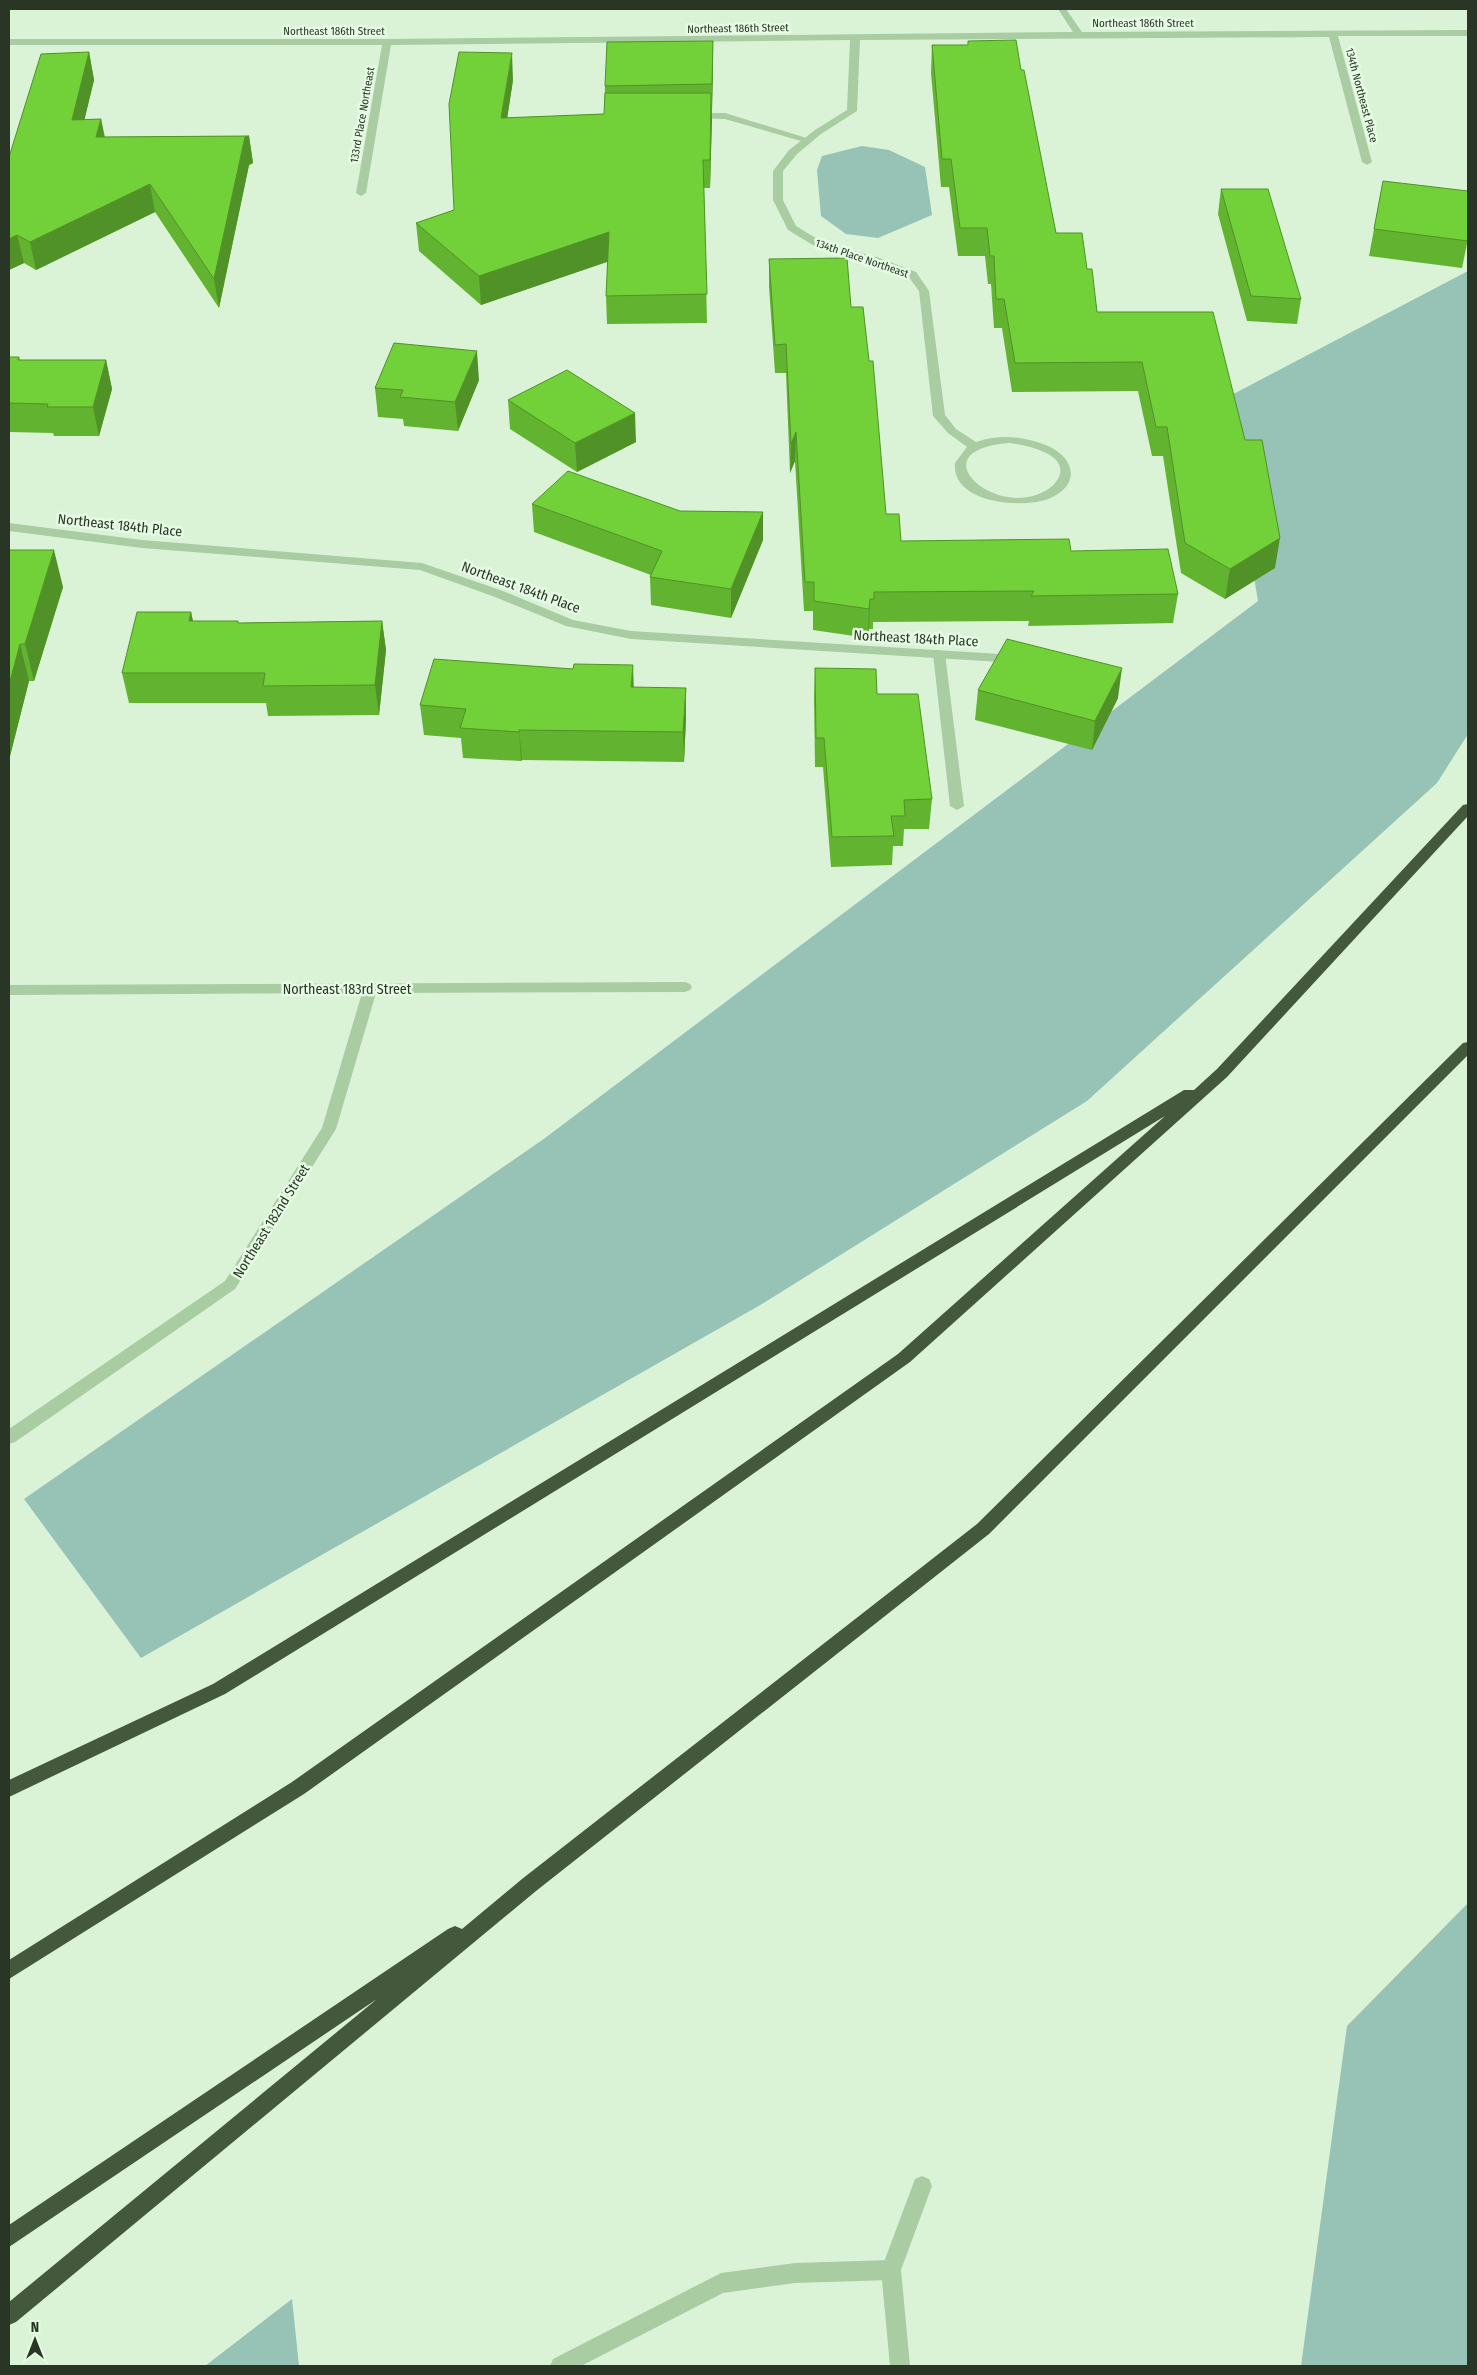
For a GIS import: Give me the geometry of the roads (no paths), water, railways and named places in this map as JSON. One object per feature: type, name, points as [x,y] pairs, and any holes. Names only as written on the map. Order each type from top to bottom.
[{"type":"highway","points":[[9,1970],[298,1788],[904,1358],[1222,1073],[1468,808]]},
{"type":"highway","points":[[9,2315],[529,1885],[983,1529],[1468,1047]]},
{"type":"highway","points":[[9,1788],[219,1689],[1222,1073]]},
{"type":"highway","points":[[9,2237],[529,1885]]},
{"type":"street","points":[[1062,9],[1079,35]]},
{"type":"street","name":"Northeast 186th Street","points":[[9,42],[387,42],[1468,33]]},
{"type":"street","name":"134th Northeast Place","points":[[1333,34],[1367,162]]},
{"type":"street","name":"134th Place Northeast","points":[[855,38],[852,111],[793,152],[778,171],[778,200],[792,228],[820,245],[872,259],[912,274],[924,290],[939,416],[952,432],[976,447]]},
{"type":"street","name":"133rd Place Northeast","points":[[361,193],[387,42]]},
{"type":"street","points":[[686,116],[725,116],[808,140]]},
{"type":"street","points":[[990,441],[1027,441],[1056,454],[1064,464],[1066,475],[1061,485],[1050,494],[1034,499],[1016,501],[997,499],[981,494],[968,485],[960,475],[959,465],[964,455],[976,447],[990,441]]},
{"type":"street","name":"Northeast 184th Place","points":[[9,527],[142,544],[422,568],[499,594],[570,623],[631,635],[1026,659]]},
{"type":"street","points":[[939,654],[957,806]]},
{"type":"street","name":"Northeast 183rd Street","points":[[9,990],[685,987]]},
{"type":"street","name":"Northeast 182nd Street","points":[[9,1437],[230,1284],[329,1129],[370,989]]},
{"type":"street","points":[[900,2366],[891,2270],[922,2186]]},
{"type":"street","points":[[560,2366],[721,2283],[795,2273],[891,2270]]}]
